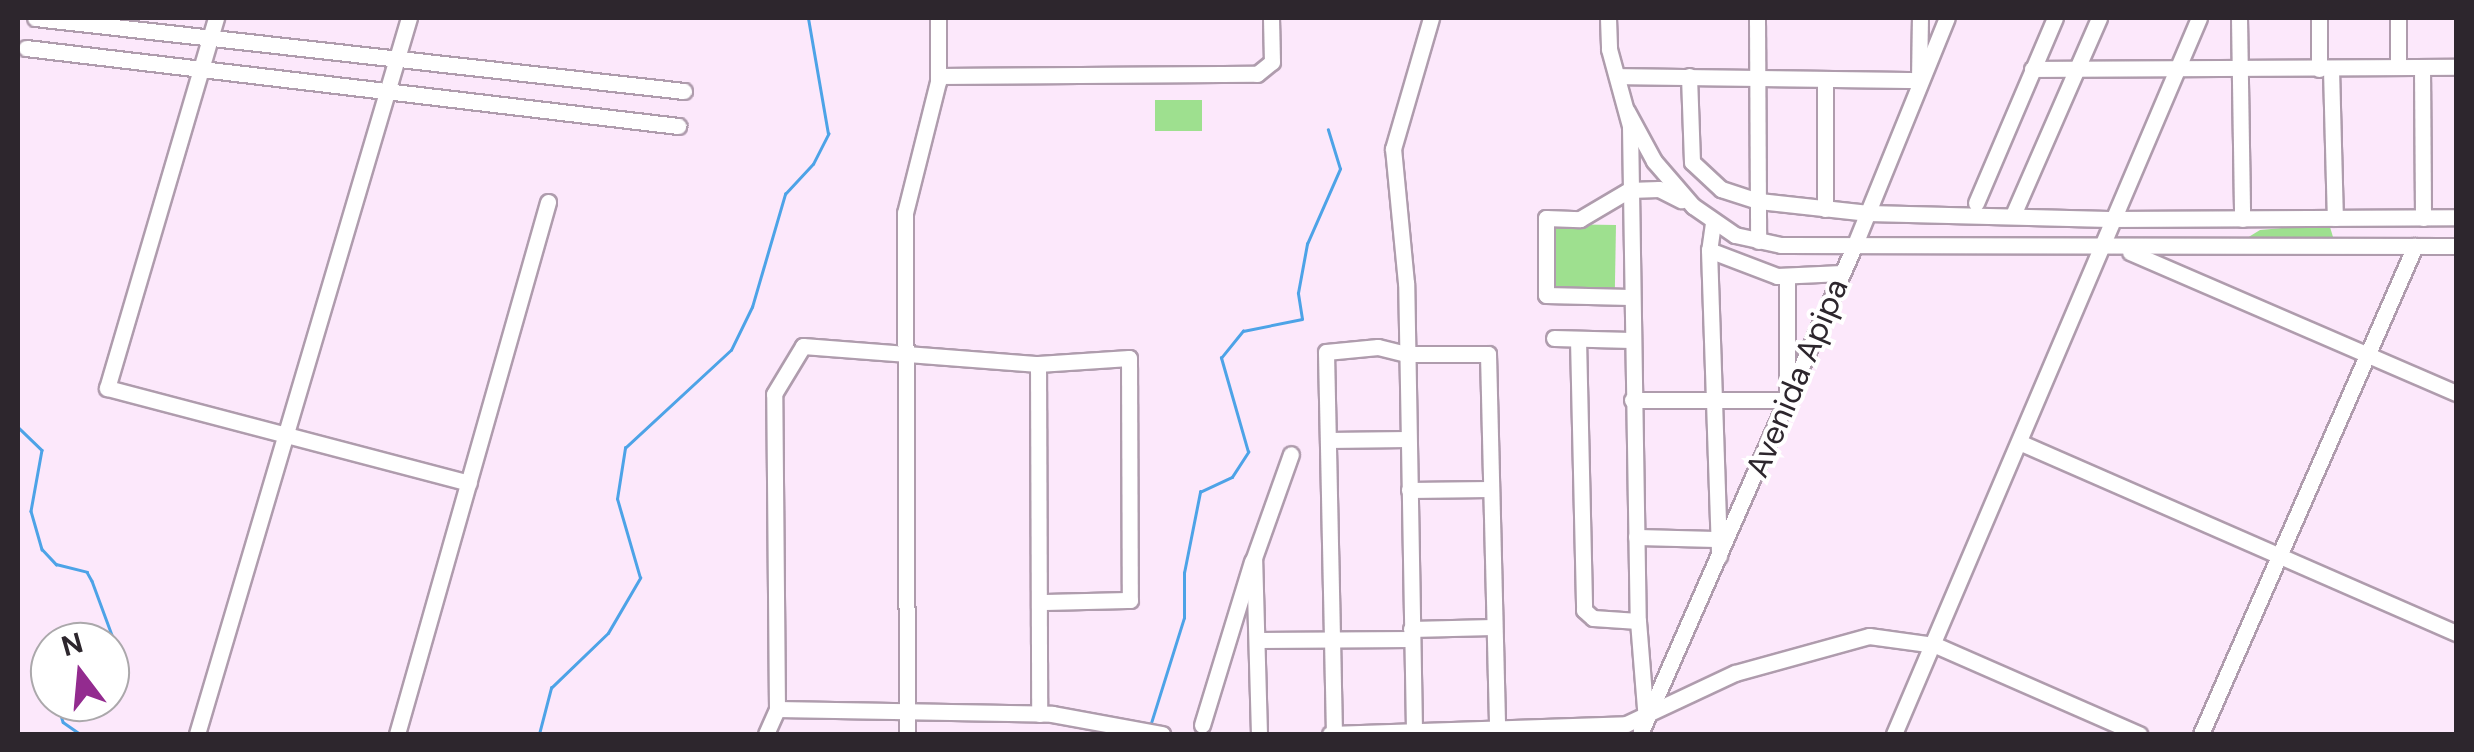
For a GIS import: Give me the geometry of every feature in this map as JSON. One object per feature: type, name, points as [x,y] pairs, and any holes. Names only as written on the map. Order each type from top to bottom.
[{"type":"street","points":[[35,18],[684,91]]},
{"type":"street","points":[[216,18],[107,388],[469,483]]},
{"type":"street","points":[[197,734],[409,18]]},
{"type":"street","points":[[908,734],[905,213],[938,76],[938,18]]},
{"type":"street","points":[[938,76],[1258,74],[1272,62],[1271,18]]},
{"type":"street","points":[[1414,730],[1407,354],[1393,150],[1406,86],[1431,18]]},
{"type":"street","points":[[1608,18],[1616,76],[1628,111],[1654,162],[1693,206],[1714,223],[1758,241],[1853,249],[2456,246]]},
{"type":"street","points":[[1757,18],[1758,241]]},
{"type":"street","points":[[1616,76],[1919,80],[1920,18]]},
{"type":"street","name":"Avenida Apipa","points":[[1643,727],[1720,560],[1947,18]]},
{"type":"street","points":[[1976,203],[2054,18]]},
{"type":"street","points":[[2013,215],[2099,18]]},
{"type":"street","points":[[1894,734],[2021,443],[2108,219],[2198,18]]},
{"type":"street","points":[[2239,18],[2242,219]]},
{"type":"street","points":[[2319,18],[2335,218]]},
{"type":"street","points":[[2398,18],[2398,67]]},
{"type":"street","points":[[26,48],[678,126]]},
{"type":"street","points":[[2032,69],[2074,72],[2456,67]]},
{"type":"street","points":[[2422,68],[2424,218]]},
{"type":"street","points":[[1689,76],[1690,152],[1721,189],[1758,201],[1868,213],[2108,219],[2456,217]]},
{"type":"street","points":[[1825,80],[1825,209]]},
{"type":"street","points":[[1628,111],[1632,400],[1643,727]]},
{"type":"street","points":[[1630,297],[1546,295],[1546,218],[1580,219],[1629,190],[1659,189],[1693,206]]},
{"type":"street","points":[[397,734],[548,202]]},
{"type":"street","points":[[1714,223],[1709,250],[1720,560]]},
{"type":"street","points":[[2200,734],[2414,246]]},
{"type":"street","points":[[2122,249],[2456,393]]},
{"type":"street","points":[[1709,250],[1787,277],[1842,273]]},
{"type":"street","points":[[1632,400],[1714,404],[1787,400],[1787,277]]},
{"type":"street","points":[[1554,338],[1631,340]]},
{"type":"street","points":[[1578,339],[1584,610],[1593,618],[1638,620]]},
{"type":"street","points":[[766,734],[777,709],[774,394],[802,346],[904,358],[1038,364],[1129,358],[1130,600],[1042,602]]},
{"type":"street","points":[[1497,728],[1488,354],[1407,354],[1378,347],[1326,352],[1332,734],[1643,727],[1688,692],[1834,640],[1869,636],[1935,645],[2138,734]]},
{"type":"street","points":[[1038,364],[1040,714]]},
{"type":"street","points":[[1328,440],[1408,438]]},
{"type":"street","points":[[2021,443],[2456,634]]},
{"type":"street","points":[[1202,725],[1290,454]]},
{"type":"street","points":[[1409,490],[1490,489]]},
{"type":"street","points":[[1636,538],[1717,539]]},
{"type":"street","points":[[1254,558],[1259,734]]},
{"type":"street","points":[[1257,640],[1331,642],[1493,627]]},
{"type":"street","points":[[777,709],[908,715],[1040,714],[1162,734]]},
{"type":"green space","points":[[1155,100],[1202,100],[1202,131],[1155,131]]},
{"type":"green space","points":[[1553,224],[1616,225],[1615,290],[1552,289]]},
{"type":"green space","points":[[2330,227],[2333,237],[2247,238],[2260,230]]},
{"type":"waterway","points":[[539,734],[551,688],[608,633],[640,578],[617,499],[625,448],[731,350],[752,307],[785,194],[813,164],[828,134],[808,18]]},
{"type":"waterway","points":[[1151,723],[1184,618],[1184,573],[1200,492],[1232,477],[1248,452],[1221,358],[1243,331],[1302,319],[1298,293],[1307,244],[1340,169],[1328,130]]},
{"type":"waterway","points":[[18,427],[42,450],[31,511],[42,549],[56,564],[87,572],[107,622]]},
{"type":"waterway","points":[[63,722],[80,734]]}]
